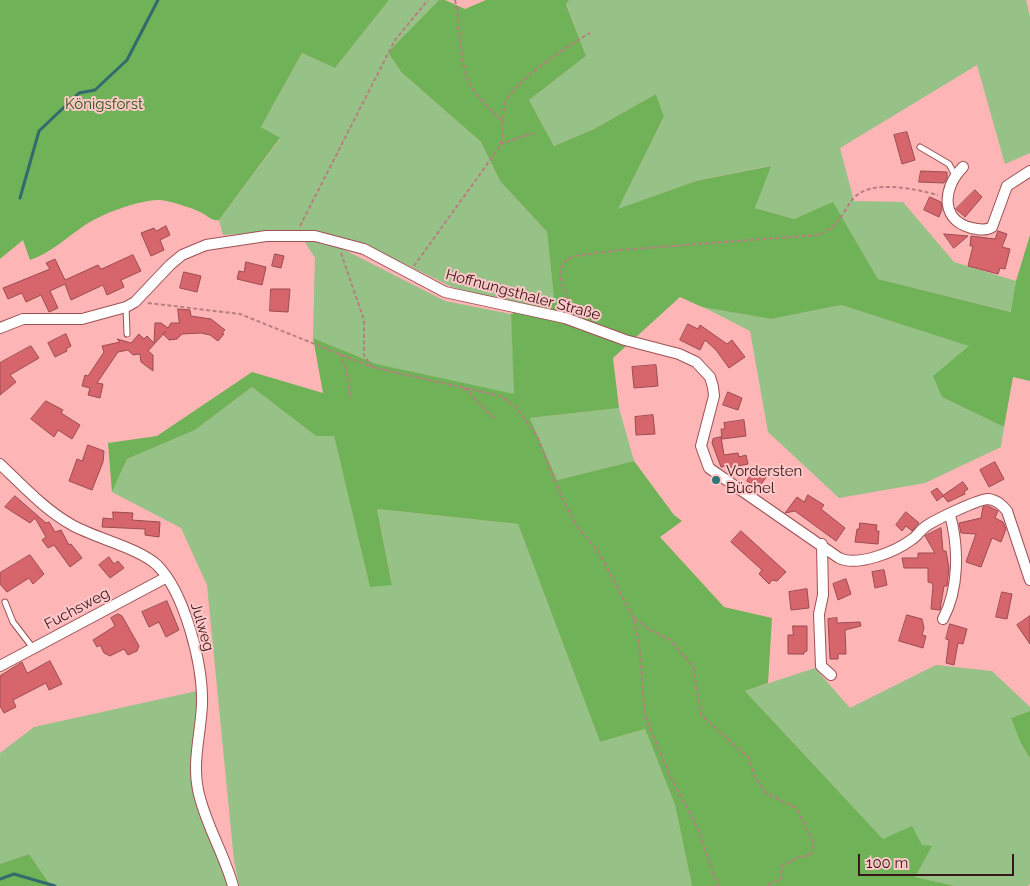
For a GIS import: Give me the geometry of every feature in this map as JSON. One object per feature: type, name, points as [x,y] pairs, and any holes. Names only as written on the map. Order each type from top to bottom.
[{"type":"street","points":[[963,167],[955,175],[947,198],[950,212],[959,224],[969,228],[989,230],[994,224],[1007,186],[1030,171]]},
{"type":"street","name":"Hoffnungsthaler Straße","points":[[130,305],[170,265],[192,250],[242,240],[296,234],[337,241],[364,249],[445,292],[578,322],[625,340],[679,354],[702,367],[713,387],[714,396],[701,446],[709,468],[718,476],[822,544]]},
{"type":"street","points":[[0,328],[23,319],[82,319],[130,305]]},
{"type":"street","name":"Julweg","points":[[0,464],[28,490],[70,524],[97,538],[139,554],[155,563],[167,577],[181,605],[197,667],[202,701],[197,759],[198,790],[205,814],[227,863],[233,886]]},
{"type":"street","points":[[822,544],[844,561],[860,561],[908,542],[926,526],[981,500],[996,501],[1008,511],[1030,580]]},
{"type":"street","points":[[943,620],[951,604],[955,568],[956,537],[950,515]]},
{"type":"street","points":[[822,544],[824,595],[820,614],[822,666],[832,675]]},
{"type":"street","name":"Fuchsweg","points":[[0,666],[167,577]]},
{"type":"lane","points":[[920,147],[949,164],[955,175]]},
{"type":"lane","points":[[127,334],[130,305]]},
{"type":"lane","points":[[5,602],[13,622],[34,649]]},
{"type":"path","points":[[296,234],[395,40],[428,0]]},
{"type":"path","points":[[455,0],[460,20],[461,58],[467,77],[472,89],[504,123]]},
{"type":"path","points":[[408,274],[492,159],[500,144],[505,104],[510,94],[534,72],[590,33]]},
{"type":"path","points":[[500,144],[534,133]]},
{"type":"path","points":[[578,322],[561,282],[560,269],[566,260],[574,256],[620,250],[817,235],[838,224],[852,201],[861,192],[870,189],[914,189],[947,198]]},
{"type":"path","points":[[335,248],[341,253],[364,320],[364,355],[372,366]]},
{"type":"path","points":[[130,305],[240,314],[372,366],[500,396],[515,406],[537,436],[562,498],[578,528],[598,551],[633,617],[639,643],[645,716],[670,776],[696,827],[718,886]]},
{"type":"path","points":[[340,354],[346,369],[350,399]]},
{"type":"path","points":[[462,386],[494,418]]},
{"type":"path","points":[[633,617],[648,629],[670,640],[693,666],[700,715],[750,758],[754,776],[766,793],[796,808],[814,843],[811,855],[799,857],[782,866],[781,879],[766,886]]},
{"type":"green space","name":"Königsforst","points":[[0,0],[389,0],[335,68],[302,53],[261,127],[280,138],[219,220],[212,219],[193,209],[168,201],[149,201],[111,212],[85,225],[52,249],[30,260],[23,240],[0,259]]},
{"type":"green space","points":[[389,0],[439,0],[388,52],[401,72],[481,142],[500,181],[547,232],[554,299],[530,308],[452,287],[364,244],[308,230],[223,235],[219,220],[280,139],[261,127],[302,53],[335,68]]},
{"type":"green space","points":[[439,0],[445,0],[465,9],[486,0],[569,0],[566,4],[586,56],[529,100],[554,146],[594,129],[656,94],[664,117],[618,209],[696,181],[771,166],[755,208],[794,219],[833,202],[878,279],[1011,312],[1016,281],[1030,235],[1030,381],[1013,377],[1004,427],[942,397],[933,376],[969,346],[841,305],[771,319],[702,307],[680,297],[613,358],[619,408],[530,418],[557,480],[634,461],[674,515],[682,521],[660,537],[724,607],[772,618],[768,683],[745,691],[883,839],[912,826],[922,845],[932,846],[915,877],[955,886],[692,886],[675,805],[645,729],[600,742],[518,524],[377,509],[392,585],[370,587],[334,436],[316,436],[252,387],[195,430],[127,459],[112,492],[108,443],[157,436],[252,372],[323,393],[313,338],[377,364],[514,394],[511,314],[554,299],[547,232],[500,181],[481,142],[401,72],[388,52]]},
{"type":"green space","points":[[569,0],[1026,0],[1030,17],[1030,153],[1005,164],[977,65],[840,148],[854,201],[903,202],[954,262],[1016,281],[1012,312],[878,279],[833,203],[794,219],[755,208],[770,166],[696,181],[617,210],[664,118],[656,94],[594,129],[554,146],[529,100],[586,56],[566,3]]},
{"type":"green space","points":[[303,239],[343,249],[445,301],[511,314],[515,395],[377,364],[313,338],[315,258]]},
{"type":"green space","points":[[841,305],[970,346],[942,397],[1004,427],[1001,447],[925,483],[839,498],[768,432],[750,331],[703,307],[771,319]]},
{"type":"green space","points":[[252,387],[316,436],[334,436],[370,586],[392,584],[377,509],[518,524],[600,742],[645,729],[675,805],[692,886],[239,886],[234,861],[207,585],[181,528],[112,492],[127,459],[195,430]]},
{"type":"green space","points":[[619,408],[634,461],[557,480],[530,418]]},
{"type":"green space","points":[[936,665],[992,671],[1030,707],[1030,711],[1011,718],[1021,744],[1030,758],[1030,884],[1028,886],[955,886],[914,877],[931,847],[883,839],[745,691],[815,668],[850,708]]},
{"type":"green space","points":[[197,691],[193,760],[229,886],[51,886],[29,854],[0,864],[0,753],[34,727]]},
{"type":"green space","points":[[1030,711],[1030,758],[1021,744],[1011,718]]},
{"type":"green space","points":[[29,854],[51,886],[0,886],[0,864]]},
{"type":"building","points":[[907,132],[915,160],[902,164],[894,135]]},
{"type":"building","points":[[921,171],[947,172],[947,178],[944,183],[919,182]]},
{"type":"building","points":[[975,190],[982,197],[965,217],[956,209]]},
{"type":"building","points":[[930,197],[941,202],[942,209],[939,217],[924,210]]},
{"type":"building","points":[[166,226],[170,235],[160,240],[164,250],[151,256],[141,233],[154,228],[156,231]]},
{"type":"building","points":[[998,231],[1007,234],[1002,247],[1010,249],[1005,269],[1000,268],[998,274],[968,266],[973,246],[970,246],[971,236],[995,239]]},
{"type":"building","points":[[944,234],[968,236],[954,248]]},
{"type":"building","points":[[275,254],[284,256],[281,268],[272,266]]},
{"type":"building","points":[[133,255],[141,271],[121,280],[124,287],[107,295],[103,285],[71,300],[65,284],[50,291],[58,308],[49,312],[41,295],[26,302],[22,293],[8,299],[3,288],[50,269],[46,263],[55,259],[65,280],[98,265],[101,269]]},
{"type":"building","points":[[246,262],[266,267],[262,285],[237,279],[239,271],[244,272]]},
{"type":"building","points":[[184,272],[201,276],[197,292],[180,288]]},
{"type":"building","points":[[271,289],[290,289],[288,312],[270,311]]},
{"type":"building","points":[[178,309],[190,310],[191,316],[211,319],[225,330],[218,341],[210,335],[201,333],[182,334],[177,339],[169,340],[163,334],[148,351],[153,355],[153,371],[141,362],[140,354],[133,355],[128,350],[118,352],[97,383],[103,384],[100,398],[88,395],[90,388],[82,386],[85,375],[88,376],[104,352],[102,346],[120,342],[117,339],[131,343],[139,334],[144,339],[147,336],[154,343],[155,323],[161,323],[168,328],[171,323],[179,323]]},
{"type":"building","points":[[688,324],[698,329],[700,325],[727,344],[732,340],[745,357],[729,368],[716,350],[705,340],[700,350],[680,340]]},
{"type":"building","points":[[66,334],[71,346],[66,349],[67,351],[55,357],[48,343]]},
{"type":"building","points":[[31,346],[39,358],[10,375],[16,382],[0,395],[0,363]]},
{"type":"building","points":[[656,365],[658,386],[634,388],[632,367]]},
{"type":"building","points":[[728,392],[742,398],[738,410],[723,405]]},
{"type":"building","points":[[46,401],[63,410],[61,413],[80,425],[72,439],[58,430],[54,437],[31,419]]},
{"type":"building","points":[[653,415],[655,434],[636,435],[635,417]]},
{"type":"building","points":[[744,420],[746,436],[722,439],[721,429],[725,429],[724,423]]},
{"type":"building","points":[[721,437],[724,455],[738,453],[739,457],[746,455],[748,464],[727,468],[726,466],[721,467],[712,443],[713,439]]},
{"type":"building","points":[[88,445],[104,451],[103,462],[92,490],[69,481],[77,459],[82,461]]},
{"type":"building","points":[[995,462],[1004,479],[989,487],[980,470]]},
{"type":"building","points":[[757,467],[768,475],[758,488],[747,481]]},
{"type":"building","points":[[963,482],[968,489],[964,492],[965,494],[948,502],[943,496],[937,501],[931,492],[937,488],[943,495]]},
{"type":"building","points":[[808,495],[824,505],[821,509],[845,528],[836,541],[795,511],[785,513],[797,497],[804,502]]},
{"type":"building","points":[[15,496],[46,523],[49,522],[55,532],[61,530],[69,545],[71,544],[82,558],[70,567],[54,545],[48,548],[42,540],[46,537],[35,518],[30,523],[5,507]]},
{"type":"building","points":[[988,506],[998,511],[995,518],[1003,522],[1006,529],[1001,542],[992,538],[981,567],[966,562],[976,534],[961,533],[959,523],[981,518],[983,507]]},
{"type":"building","points":[[113,512],[133,513],[132,520],[160,522],[159,537],[145,535],[145,529],[102,527],[103,518],[113,519]]},
{"type":"building","points":[[906,512],[919,523],[912,531],[906,526],[902,531],[896,525]]},
{"type":"building","points":[[860,523],[877,525],[876,531],[879,531],[878,544],[855,542]]},
{"type":"building","points":[[941,528],[943,551],[946,551],[949,568],[947,586],[944,586],[940,610],[931,609],[933,586],[932,583],[928,582],[928,568],[904,568],[902,558],[918,558],[918,553],[935,553],[925,536]]},
{"type":"building","points":[[741,531],[786,572],[777,581],[772,580],[769,584],[759,574],[762,570],[731,542]]},
{"type":"building","points":[[30,555],[44,574],[33,584],[29,578],[7,592],[0,584],[0,573]]},
{"type":"building","points":[[109,557],[114,564],[118,561],[124,568],[110,578],[99,565]]},
{"type":"building","points":[[884,570],[887,585],[875,588],[872,572]]},
{"type":"building","points":[[846,579],[851,594],[838,600],[833,584]]},
{"type":"building","points":[[807,589],[809,608],[791,610],[789,592]]},
{"type":"building","points":[[1002,592],[1012,594],[1007,619],[996,617]]},
{"type":"building","points":[[167,601],[179,630],[166,637],[159,622],[149,627],[142,612]]},
{"type":"building","points":[[118,614],[122,616],[139,646],[137,651],[128,655],[124,649],[110,656],[104,653],[100,645],[97,647],[93,640],[115,626],[111,618]]},
{"type":"building","points":[[907,615],[922,619],[924,628],[922,635],[926,636],[923,648],[899,641]]},
{"type":"building","points":[[1030,616],[1030,644],[1017,625]]},
{"type":"building","points":[[837,618],[837,623],[860,622],[861,626],[845,630],[846,654],[838,654],[838,659],[830,659],[828,619]]},
{"type":"building","points":[[950,624],[967,629],[963,644],[958,643],[954,665],[946,663],[949,640],[946,639]]},
{"type":"building","points":[[793,626],[807,626],[807,651],[804,654],[788,654],[788,635],[793,635]]},
{"type":"building","points":[[50,661],[62,684],[49,690],[46,683],[13,700],[16,707],[4,713],[0,706],[0,676],[22,662],[27,673]]},
{"type":"waterway","points":[[20,198],[39,131],[79,93],[95,90],[127,60],[158,0]]},
{"type":"waterway","points":[[0,879],[14,874],[55,886]]},
{"type":"place","name":"Vordersten Büchel","points":[[716,480]]}]
